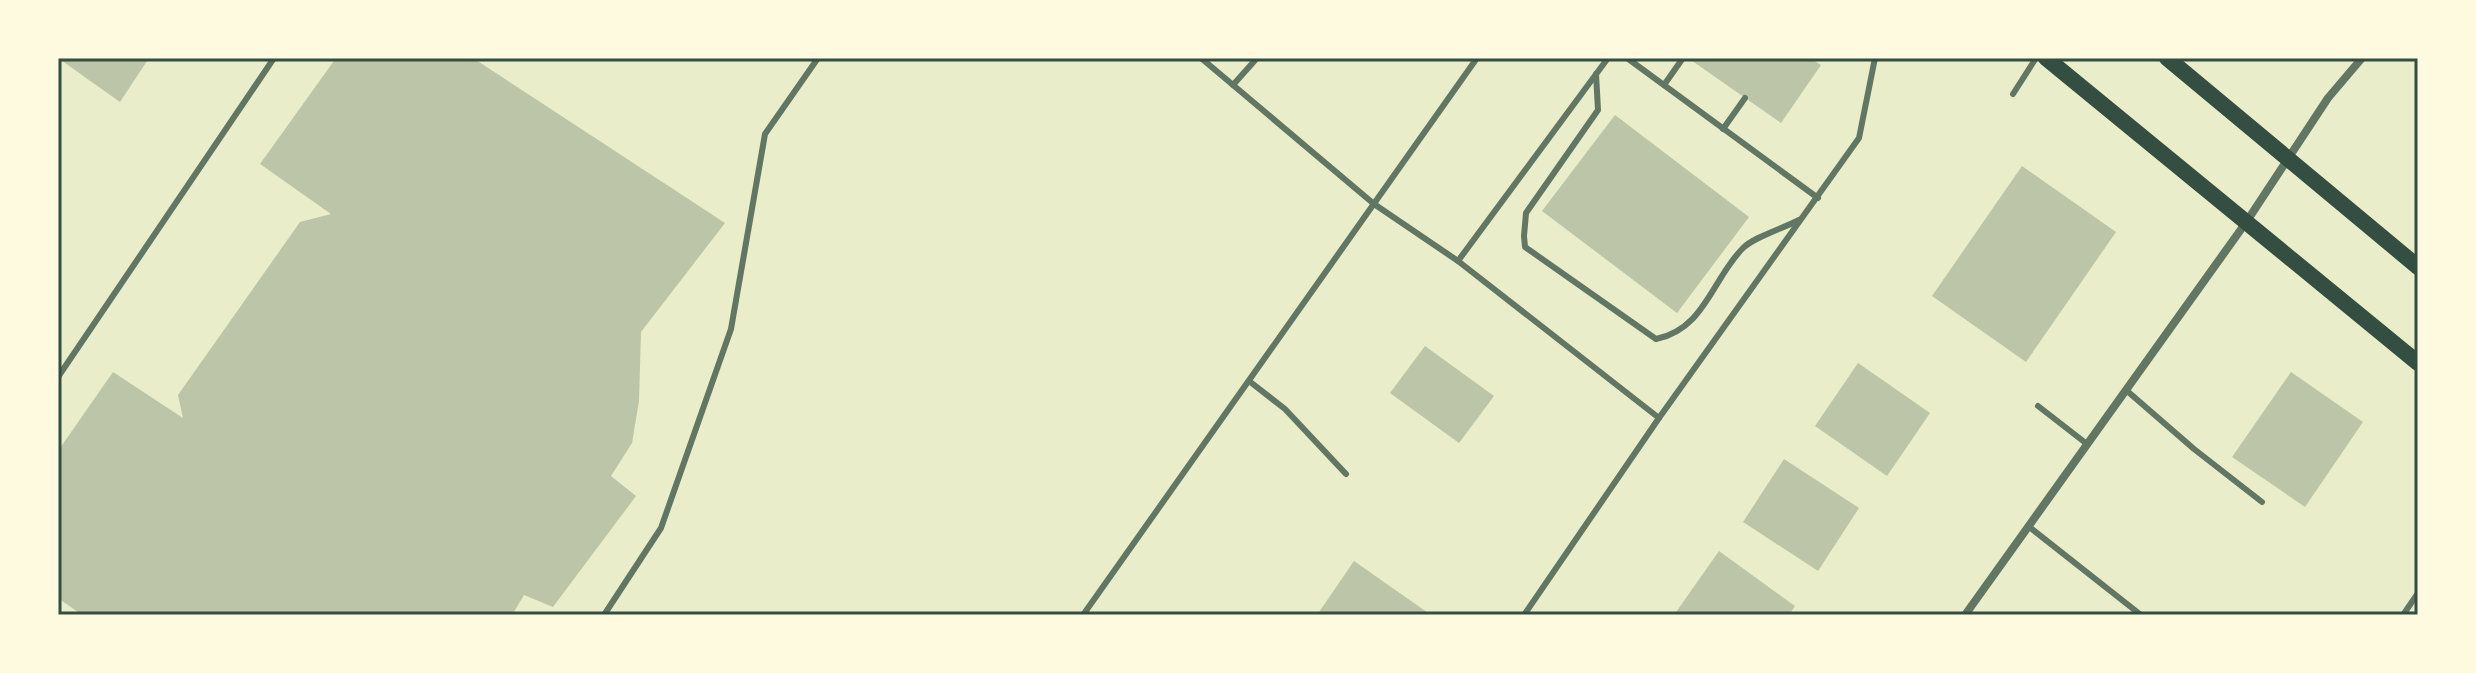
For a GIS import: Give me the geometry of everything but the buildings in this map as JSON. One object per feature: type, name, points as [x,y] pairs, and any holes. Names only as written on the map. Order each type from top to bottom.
[{"type":"main road","points":[[2046,58],[2418,363]]},
{"type":"main road","points":[[2167,58],[2418,267]]},
{"type":"street","points":[[1965,615],[2247,221],[2328,98],[2362,58]]},
{"type":"lane","points":[[58,377],[274,58]]},
{"type":"lane","points":[[604,615],[661,528],[731,329],[765,134],[818,58]]},
{"type":"lane","points":[[1201,58],[1374,204],[1458,261],[1659,418]]},
{"type":"lane","points":[[1233,85],[1257,58]]},
{"type":"lane","points":[[1083,615],[1477,58]]},
{"type":"lane","points":[[1458,261],[1608,58]]},
{"type":"lane","points":[[1627,58],[1818,198]]},
{"type":"lane","points":[[1664,85],[1683,58]]},
{"type":"lane","points":[[1524,615],[1659,418],[1859,138],[1875,58]]},
{"type":"lane","points":[[2013,94],[2036,58]]},
{"type":"lane","points":[[1596,74],[1598,110],[1526,213],[1525,247],[1656,339],[1672,336],[1688,326],[1745,246],[1800,220]]},
{"type":"lane","points":[[1723,129],[1745,98]]},
{"type":"lane","points":[[1249,381],[1285,409],[1346,474]]},
{"type":"lane","points":[[2126,390],[2262,502]]},
{"type":"lane","points":[[2038,406],[2087,444]]},
{"type":"lane","points":[[2028,526],[2141,615]]},
{"type":"lane","points":[[2403,615],[2418,593]]}]
